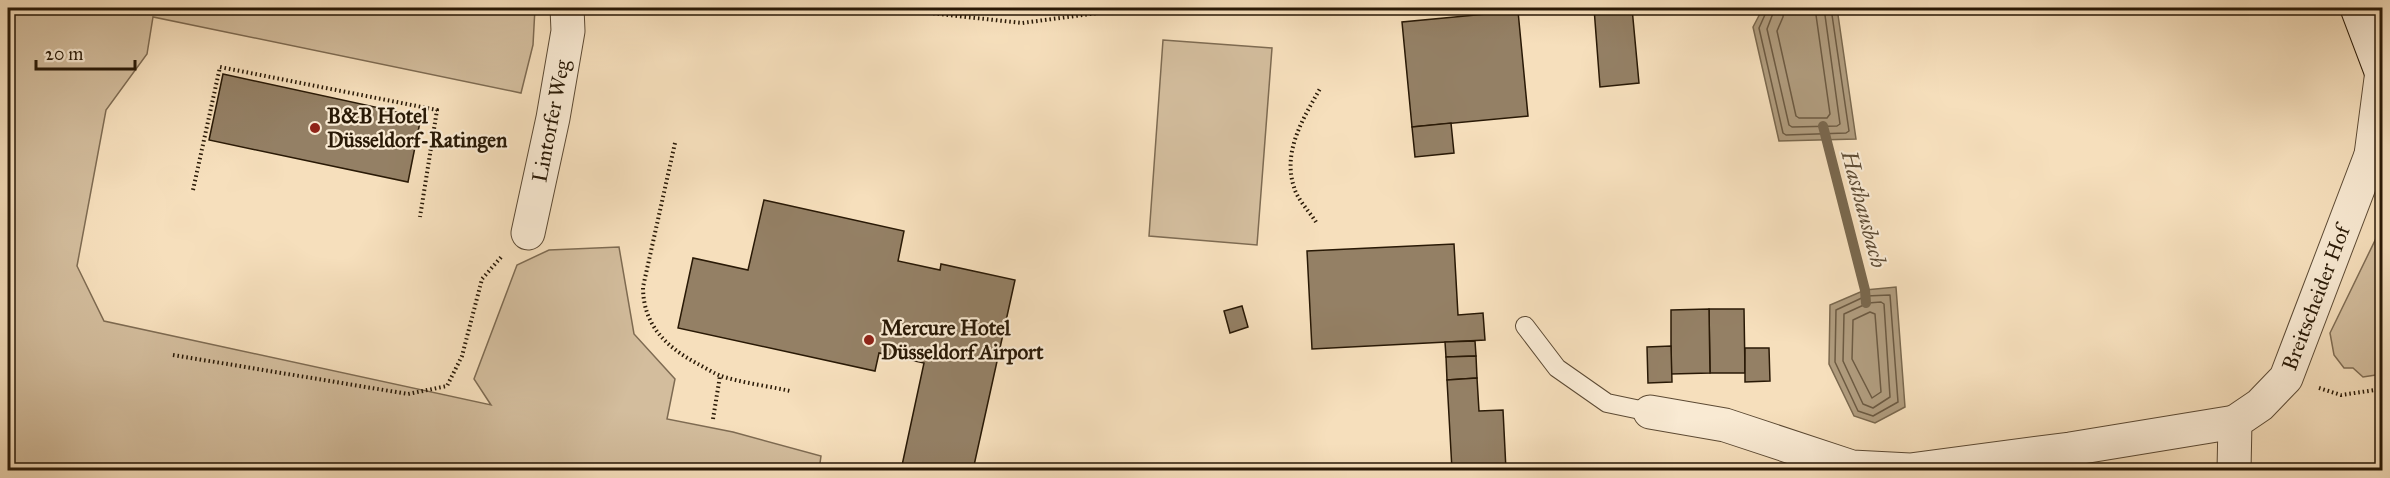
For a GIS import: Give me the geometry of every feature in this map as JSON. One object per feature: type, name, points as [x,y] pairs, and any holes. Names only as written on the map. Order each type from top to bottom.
[{"type":"street","name":"Lintorfer Weg","points":[[528,233],[553,118],[568,31],[567,8]]},
{"type":"street","points":[[2357,8],[2382,72]]},
{"type":"street","name":"Breitscheider Hof","points":[[1650,412],[1725,425],[1852,467],[1910,470],[2070,460],[2235,422],[2260,405],[2286,378],[2377,146],[2382,72]]},
{"type":"street","points":[[2234,471],[2235,422]]},
{"type":"lane","name":"Breitscheider Hof","points":[[1525,326],[1557,368],[1607,403],[1650,412]]},
{"type":"path","points":[[884,8],[1022,23],[1136,8],[1158,8]]},
{"type":"path","points":[[193,190],[220,67],[438,110],[420,218]]},
{"type":"path","points":[[1316,222],[1294,189],[1289,166],[1295,136],[1321,87]]},
{"type":"path","points":[[675,143],[643,287],[643,301],[649,320],[659,336],[678,352],[720,376],[790,391]]},
{"type":"path","points":[[173,355],[408,394],[447,386],[462,356],[482,279],[504,254],[528,233]]},
{"type":"path","points":[[712,419],[720,376]]},
{"type":"path","points":[[2286,378],[2341,395],[2382,389]]},
{"type":"shaded area","points":[[8,8],[535,8],[533,45],[521,93],[153,17],[147,54],[106,110],[77,266],[104,321],[491,405],[474,379],[517,265],[549,250],[619,247],[634,334],[675,379],[667,419],[733,432],[821,456],[819,470],[8,470]]},
{"type":"shaded area","points":[[971,8],[1067,8],[1018,14]]},
{"type":"shaded area","points":[[1163,40],[1272,48],[1257,245],[1149,236]]},
{"type":"shaded area","points":[[2382,226],[2382,374],[2363,377],[2353,368],[2344,368],[2334,355],[2330,333]]},
{"type":"water","points":[[1763,8],[1837,8],[1856,139],[1779,141],[1753,27]]},
{"type":"water","points":[[1896,287],[1905,407],[1875,423],[1854,416],[1829,364],[1830,305],[1865,290]]},
{"type":"building","points":[[1594,8],[1632,8],[1639,83],[1600,87]]},
{"type":"building","points":[[1518,11],[1528,116],[1412,127],[1402,22]]},
{"type":"building","name":"B&B Hotel Düsseldorf-Ratingen","points":[[223,74],[421,117],[408,182],[209,140]]},
{"type":"building","points":[[1451,123],[1454,153],[1415,157],[1412,127]]},
{"type":"building","name":"Mercure Hotel Düsseldorf Airport","points":[[764,200],[904,231],[898,261],[940,270],[941,264],[1015,280],[973,470],[901,470],[924,363],[879,353],[875,371],[678,328],[693,258],[748,270]]},
{"type":"building","points":[[1454,244],[1458,315],[1483,313],[1485,340],[1312,349],[1307,251]]},
{"type":"building","points":[[1242,306],[1248,327],[1230,333],[1224,311]]},
{"type":"building","points":[[1709,309],[1744,309],[1745,373],[1710,373]]},
{"type":"building","points":[[1709,309],[1710,373],[1671,374],[1671,310]]},
{"type":"building","points":[[1475,341],[1476,356],[1446,357],[1445,342]]},
{"type":"building","points":[[1671,346],[1672,382],[1648,383],[1647,347]]},
{"type":"building","points":[[1745,348],[1769,348],[1770,381],[1745,382]]},
{"type":"building","points":[[1476,356],[1477,378],[1447,380],[1446,357]]},
{"type":"building","points":[[1477,378],[1479,411],[1503,410],[1506,470],[1452,470],[1447,380]]},
{"type":"waterway","name":"Hasthausbach","points":[[1823,126],[1865,290],[1866,303]]},
{"type":"place","name":"B&B Hotel Düsseldorf-Ratingen","points":[[315,128]]},
{"type":"place","name":"Mercure Hotel Düsseldorf Airport","points":[[869,340]]}]
